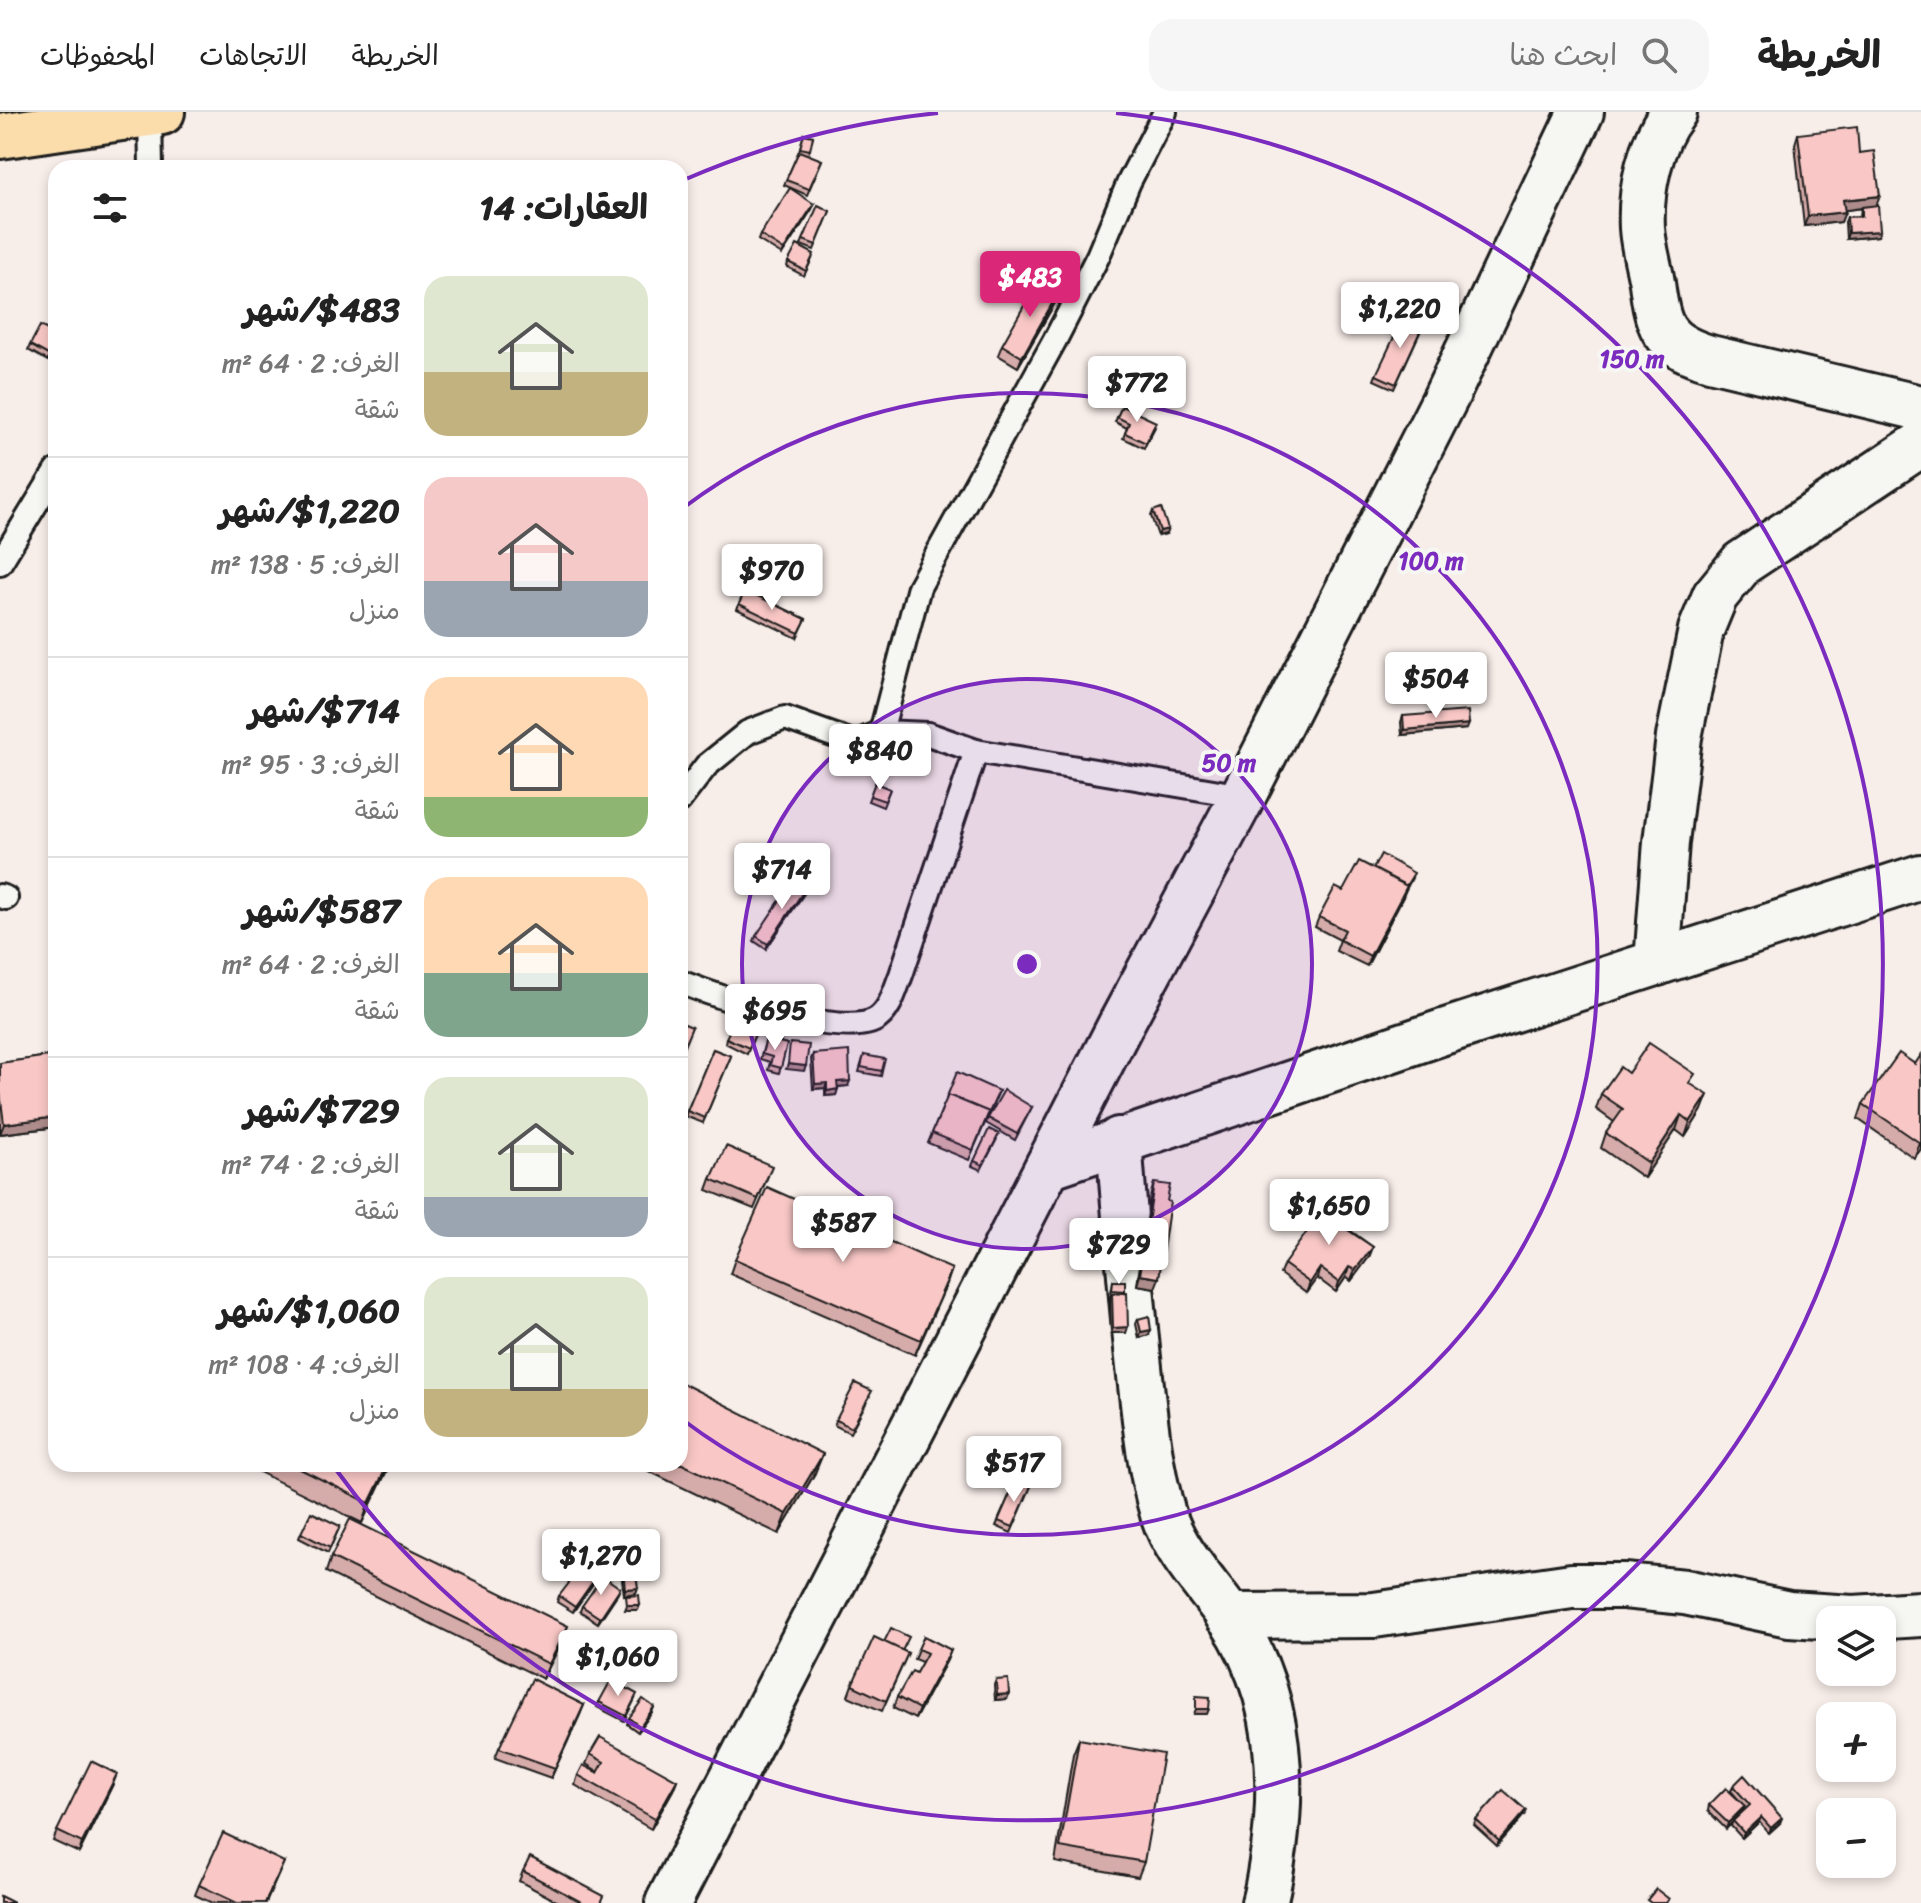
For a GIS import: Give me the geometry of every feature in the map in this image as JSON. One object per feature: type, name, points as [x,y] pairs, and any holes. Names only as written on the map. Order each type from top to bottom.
[{"type":"highway","points":[[0,136],[156,113]]},
{"type":"street","points":[[668,1903],[1048,1166],[1243,796],[1446,397],[1581,112]]},
{"type":"street","points":[[1674,112],[1663,125],[1647,172],[1642,227],[1663,329],[1691,352],[1710,358],[1921,408]]},
{"type":"street","points":[[1657,963],[1666,842],[1679,737],[1701,630],[1715,596],[1742,563],[1921,444]]},
{"type":"street","points":[[1048,1166],[1921,877]]},
{"type":"street","points":[[1119,1140],[1130,1291],[1145,1416],[1164,1516],[1185,1560],[1228,1616],[1254,1662],[1265,1688],[1276,1735],[1280,1781],[1264,1903]]},
{"type":"street","points":[[1228,1616],[1374,1615],[1572,1586],[1624,1586],[1685,1592],[1789,1614],[1853,1618],[1921,1614]]},
{"type":"lane","points":[[881,732],[919,587],[1055,340],[1165,112]]},
{"type":"lane","points":[[152,160],[156,113]]},
{"type":"lane","points":[[0,563],[48,484]]},
{"type":"lane","points":[[688,790],[706,766],[748,732],[785,718],[855,743],[881,732],[928,734],[976,751],[1243,796]]},
{"type":"lane","points":[[688,985],[780,1016],[833,1023],[860,1024],[875,1020],[887,1009],[901,975],[976,751]]},
{"type":"building","points":[[1857,127],[1859,153],[1874,151],[1880,196],[1843,200],[1845,212],[1808,216],[1798,134]]},
{"type":"building","points":[[804,134],[813,136],[810,150],[800,148]]},
{"type":"building","points":[[799,151],[822,160],[809,189],[786,180]]},
{"type":"building","points":[[790,188],[814,204],[784,250],[760,235]]},
{"type":"building","points":[[818,205],[830,211],[816,245],[803,240]]},
{"type":"building","points":[[1878,205],[1880,231],[1848,233],[1847,217],[1862,216],[1862,207]]},
{"type":"building","points":[[797,245],[814,254],[806,271],[788,262]]},
{"type":"building","points":[[1038,281],[1058,293],[1022,357],[1002,345]]},
{"type":"building","points":[[1404,316],[1423,325],[1396,384],[1376,375]]},
{"type":"building","points":[[40,326],[48,330],[48,355],[30,345]]},
{"type":"building","points":[[1122,406],[1156,422],[1146,443],[1125,433],[1129,423],[1117,417]]},
{"type":"building","points":[[1161,508],[1168,529],[1160,531],[1153,511]]},
{"type":"building","points":[[745,590],[806,619],[799,633],[739,604]]},
{"type":"building","points":[[1468,711],[1469,724],[1404,730],[1403,716]]},
{"type":"building","points":[[875,783],[890,789],[885,801],[870,796]]},
{"type":"building","points":[[811,850],[825,860],[809,881],[796,871]]},
{"type":"building","points":[[1381,854],[1414,873],[1406,886],[1373,869]]},
{"type":"building","points":[[1359,861],[1407,886],[1370,956],[1340,940],[1345,930],[1319,917],[1335,887],[1343,891]]},
{"type":"building","points":[[795,878],[807,886],[768,944],[756,936]]},
{"type":"building","points":[[734,1022],[756,1032],[749,1048],[726,1038]]},
{"type":"building","points":[[766,1039],[787,1044],[781,1068],[770,1065],[772,1057],[762,1054]]},
{"type":"building","points":[[790,1043],[809,1045],[806,1066],[788,1064]]},
{"type":"building","points":[[1649,1043],[1695,1074],[1689,1083],[1708,1095],[1690,1122],[1681,1115],[1649,1163],[1606,1133],[1623,1109],[1601,1094],[1620,1067],[1628,1073]]},
{"type":"building","points":[[713,1049],[731,1056],[705,1118],[688,1111]]},
{"type":"building","points":[[849,1051],[850,1081],[837,1082],[838,1089],[827,1091],[827,1083],[815,1084],[813,1054]]},
{"type":"building","points":[[1899,1053],[1915,1064],[1921,1055],[1920,1143],[1863,1104]]},
{"type":"building","points":[[864,1055],[885,1059],[882,1071],[861,1067]]},
{"type":"building","points":[[48,1056],[48,1118],[4,1124],[0,1063]]},
{"type":"building","points":[[957,1072],[999,1091],[987,1117],[989,1112],[948,1095],[946,1099]]},
{"type":"building","points":[[1004,1090],[1032,1107],[1017,1134],[988,1118]]},
{"type":"building","points":[[948,1095],[989,1112],[973,1150],[932,1133]]},
{"type":"building","points":[[989,1129],[999,1134],[983,1165],[974,1161]]},
{"type":"building","points":[[726,1146],[772,1166],[758,1199],[711,1179]]},
{"type":"building","points":[[1154,1183],[1170,1185],[1159,1278],[1140,1275]]},
{"type":"building","points":[[767,1187],[952,1269],[921,1340],[735,1259]]},
{"type":"building","points":[[1329,1201],[1355,1220],[1348,1230],[1373,1247],[1355,1270],[1349,1267],[1339,1282],[1320,1268],[1310,1283],[1284,1264]]},
{"type":"building","points":[[1113,1281],[1125,1281],[1125,1291],[1112,1290]]},
{"type":"building","points":[[1127,1292],[1128,1327],[1113,1328],[1112,1293]]},
{"type":"building","points":[[1149,1316],[1151,1330],[1141,1332],[1138,1319]]},
{"type":"building","points":[[855,1383],[872,1391],[852,1428],[836,1420]]},
{"type":"building","points":[[688,1386],[823,1454],[787,1514],[688,1467]]},
{"type":"building","points":[[306,1472],[384,1472],[369,1503]]},
{"type":"building","points":[[1016,1480],[1031,1486],[1013,1527],[998,1521]]},
{"type":"building","points":[[311,1512],[340,1526],[330,1548],[301,1533]]},
{"type":"building","points":[[350,1519],[568,1626],[549,1664],[331,1557]]},
{"type":"building","points":[[632,1548],[638,1588],[625,1589],[621,1550]]},
{"type":"building","points":[[579,1570],[594,1580],[575,1607],[559,1596]]},
{"type":"building","points":[[603,1576],[620,1588],[600,1618],[582,1606]]},
{"type":"building","points":[[639,1595],[640,1605],[627,1605],[626,1596]]},
{"type":"building","points":[[891,1628],[909,1637],[902,1651],[884,1642]]},
{"type":"building","points":[[924,1636],[951,1650],[919,1709],[897,1697],[927,1653],[918,1649]]},
{"type":"building","points":[[874,1637],[908,1653],[886,1701],[852,1685]]},
{"type":"building","points":[[532,1679],[584,1705],[555,1768],[499,1748]]},
{"type":"building","points":[[1008,1679],[1009,1694],[997,1695],[996,1680]]},
{"type":"building","points":[[611,1680],[637,1694],[626,1716],[599,1702]]},
{"type":"building","points":[[1196,1696],[1210,1697],[1209,1709],[1196,1709]]},
{"type":"building","points":[[643,1699],[654,1707],[640,1727],[629,1718]]},
{"type":"building","points":[[600,1737],[677,1780],[655,1819],[578,1775],[583,1765],[598,1773],[604,1762],[590,1754]]},
{"type":"building","points":[[1079,1739],[1163,1754],[1144,1862],[1060,1847]]},
{"type":"building","points":[[91,1761],[117,1774],[82,1843],[57,1831]]},
{"type":"building","points":[[1744,1775],[1782,1818],[1771,1828],[1761,1817],[1744,1833],[1733,1821],[1750,1805],[1733,1786]]},
{"type":"building","points":[[1726,1788],[1745,1806],[1728,1823],[1709,1805]]},
{"type":"building","points":[[1503,1790],[1526,1810],[1499,1841],[1476,1820]]},
{"type":"building","points":[[223,1833],[284,1862],[265,1903],[237,1903],[199,1885]]},
{"type":"building","points":[[530,1857],[604,1896],[601,1903],[583,1903],[523,1871]]},
{"type":"building","points":[[1656,1889],[1669,1899],[1666,1903],[1647,1900]]},
{"type":"building","points":[[0,1896],[14,1903],[0,1903]]}]
